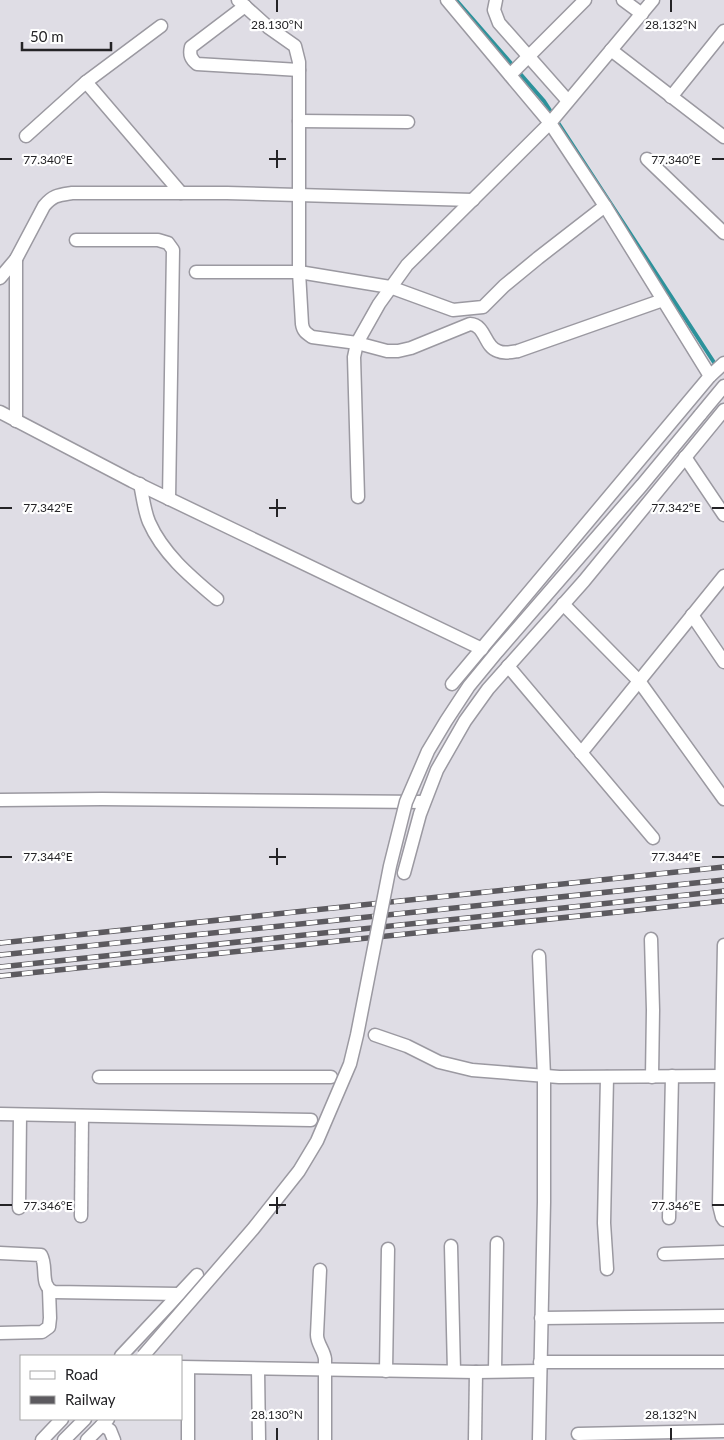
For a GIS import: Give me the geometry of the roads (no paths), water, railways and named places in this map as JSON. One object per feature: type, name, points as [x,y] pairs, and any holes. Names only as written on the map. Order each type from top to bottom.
[{"type":"street","points":[[447,0],[518,68],[565,105]]},
{"type":"street","points":[[452,684],[718,369],[663,300],[518,68],[494,10],[496,0]]},
{"type":"street","points":[[518,68],[584,0]]},
{"type":"street","points":[[623,0],[642,14]]},
{"type":"street","points":[[358,497],[354,357],[357,343],[379,304],[408,265],[551,121],[653,0]]},
{"type":"street","points":[[299,70],[197,64],[190,56],[191,48],[242,3],[268,27],[295,46],[299,62],[299,70],[299,272],[301,315],[303,330],[312,337],[357,343],[387,351],[411,348],[470,324],[475,324],[493,349],[498,352],[518,351],[663,300]]},
{"type":"street","points":[[26,136],[86,82],[161,26]]},
{"type":"street","points":[[671,97],[724,31]]},
{"type":"street","points":[[611,50],[724,137]]},
{"type":"street","points":[[86,82],[182,193]]},
{"type":"street","points":[[299,121],[408,122]]},
{"type":"street","points":[[647,159],[724,233]]},
{"type":"street","points":[[0,278],[16,259],[44,206],[55,196],[72,192],[226,193],[473,200]]},
{"type":"street","points":[[196,272],[299,272],[390,287],[452,310],[483,307],[531,263],[605,206]]},
{"type":"street","points":[[76,240],[158,240],[168,243],[173,250],[170,499]]},
{"type":"street","points":[[16,259],[16,421]]},
{"type":"street","points":[[144,1355],[253,1229],[299,1171],[317,1141],[350,1064],[390,866],[406,802],[428,751],[469,686],[642,485],[724,386]]},
{"type":"street","points":[[404,873],[424,802],[437,770],[465,721],[488,690],[584,580],[724,410]]},
{"type":"street","points":[[0,412],[170,499],[482,649]]},
{"type":"street","points":[[685,457],[724,515]]},
{"type":"street","points":[[140,484],[149,521],[159,540],[187,574],[217,599]]},
{"type":"street","points":[[581,753],[724,576]]},
{"type":"street","points":[[563,604],[639,681],[724,800]]},
{"type":"street","points":[[692,615],[724,662]]},
{"type":"street","points":[[508,666],[653,838]]},
{"type":"street","points":[[0,800],[424,802]]},
{"type":"street","points":[[651,939],[652,1077]]},
{"type":"street","points":[[724,945],[722,1152],[719,1205],[724,1220]]},
{"type":"street","points":[[539,1440],[544,1202],[544,1076],[540,956]]},
{"type":"street","points":[[375,1035],[407,1046],[439,1062],[472,1070],[544,1076],[723,1076]]},
{"type":"street","points":[[669,1218],[672,1076]]},
{"type":"street","points":[[99,1077],[331,1077]]},
{"type":"street","points":[[606,1269],[604,1223],[607,1077]]},
{"type":"street","points":[[0,1114],[312,1120]]},
{"type":"street","points":[[19,1208],[20,1115]]},
{"type":"street","points":[[81,1216],[82,1116]]},
{"type":"street","points":[[495,1371],[497,1243]]},
{"type":"street","points":[[451,1246],[454,1371]]},
{"type":"street","points":[[386,1370],[388,1249]]},
{"type":"street","points":[[664,1254],[724,1252]]},
{"type":"street","points":[[0,1253],[41,1255],[44,1259],[46,1286],[49,1290],[50,1318],[49,1327],[42,1332],[0,1333]]},
{"type":"street","points":[[320,1270],[317,1341],[324,1353],[326,1370],[324,1440]]},
{"type":"street","points":[[122,1355],[197,1275]]},
{"type":"street","points":[[49,1290],[62,1292],[179,1294]]},
{"type":"street","points":[[541,1318],[724,1316]]},
{"type":"street","points":[[188,1440],[184,1368],[476,1372],[540,1367],[724,1362]]},
{"type":"street","points":[[258,1369],[259,1440]]},
{"type":"street","points":[[475,1440],[476,1372]]},
{"type":"street","points":[[42,1440],[61,1420]]},
{"type":"street","points":[[64,1440],[84,1420]]},
{"type":"street","points":[[87,1440],[105,1422],[114,1440]]},
{"type":"street","points":[[578,1434],[724,1431]]},
{"type":"waterway","points":[[456,0],[544,101],[717,367]]},
{"type":"railway","points":[[0,943],[724,867]]},
{"type":"railway","points":[[0,955],[724,880]]},
{"type":"railway","points":[[0,967],[724,891]]},
{"type":"railway","points":[[0,976],[724,901]]}]
